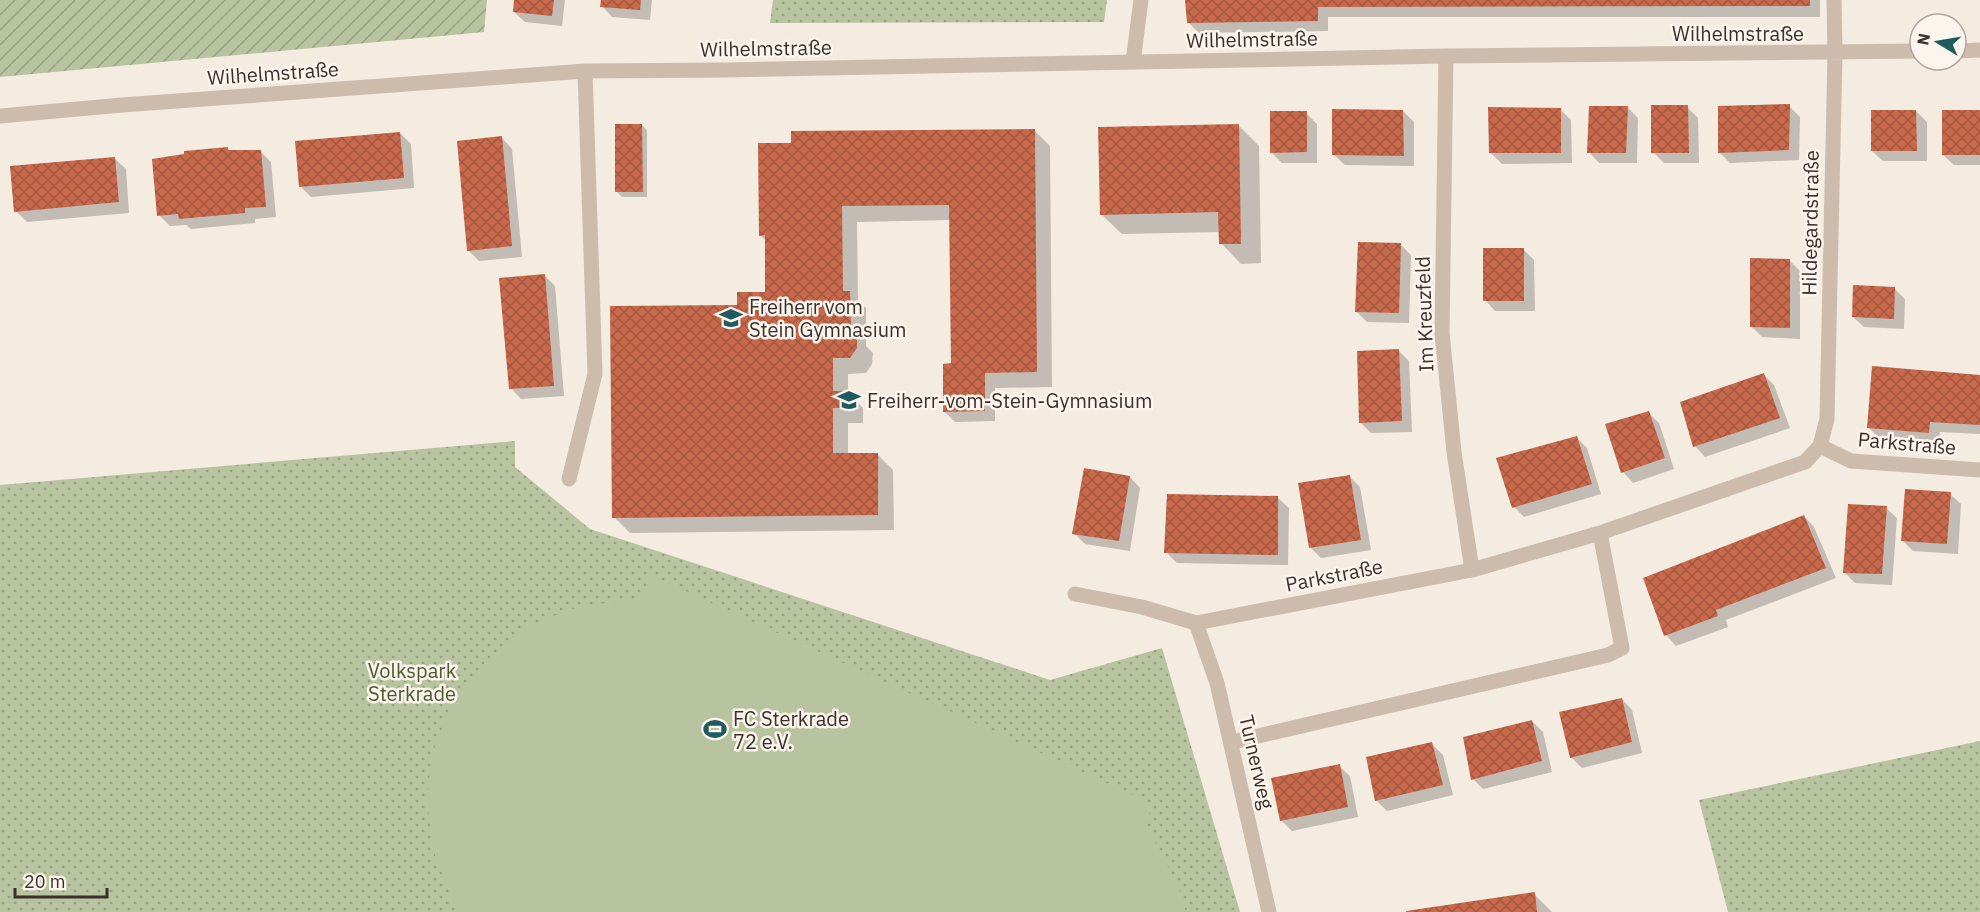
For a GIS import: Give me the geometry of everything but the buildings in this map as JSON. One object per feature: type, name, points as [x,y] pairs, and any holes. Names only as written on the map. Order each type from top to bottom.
[{"type":"street","points":[[1132,62],[1141,0]]},
{"type":"street","name":"Hildegardstraße","points":[[1820,446],[1827,419],[1835,53],[1834,0]]},
{"type":"street","name":"Wilhelmstraße","points":[[0,116],[585,71],[1446,56],[1908,51]]},
{"type":"street","name":"Im Kreuzfeld","points":[[1446,56],[1442,333],[1454,452],[1472,570]]},
{"type":"street","points":[[569,480],[595,374],[585,71]]},
{"type":"street","name":"Parkstraße","points":[[1075,594],[1142,606],[1196,623],[1472,570],[1600,533],[1805,462],[1820,446],[1851,461],[1980,470]]},
{"type":"street","points":[[1232,742],[1608,655],[1622,648],[1600,533]]},
{"type":"street","name":"Turnerweg","points":[[1196,623],[1217,683],[1232,742],[1269,912]]},
{"type":"green space","points":[[0,0],[487,0],[484,32],[0,77]]},
{"type":"green space","points":[[773,0],[1107,0],[1104,22],[770,23]]},
{"type":"green space","name":"Volkspark Sterkrade","points":[[515,441],[515,467],[590,529],[1050,680],[1162,648],[1240,912],[0,912],[0,485]]},
{"type":"green space","name":"FC Sterkrade 72 e.V.","points":[[650,575],[1153,804],[1146,823],[1180,891],[1186,912],[462,912],[453,901],[435,855],[427,802],[431,757],[452,701],[486,661],[527,626],[580,606],[641,599]]},
{"type":"green space","points":[[1980,741],[1980,912],[1728,912],[1699,800]]},
{"type":"place","name":"Freiherr vom Stein Gymnasium","points":[[731,318]]},
{"type":"place","name":"Freiherr-vom-Stein-Gymnasium","points":[[849,400]]},
{"type":"place","name":"FC Sterkrade 72 e.V.","points":[[715,729]]}]
